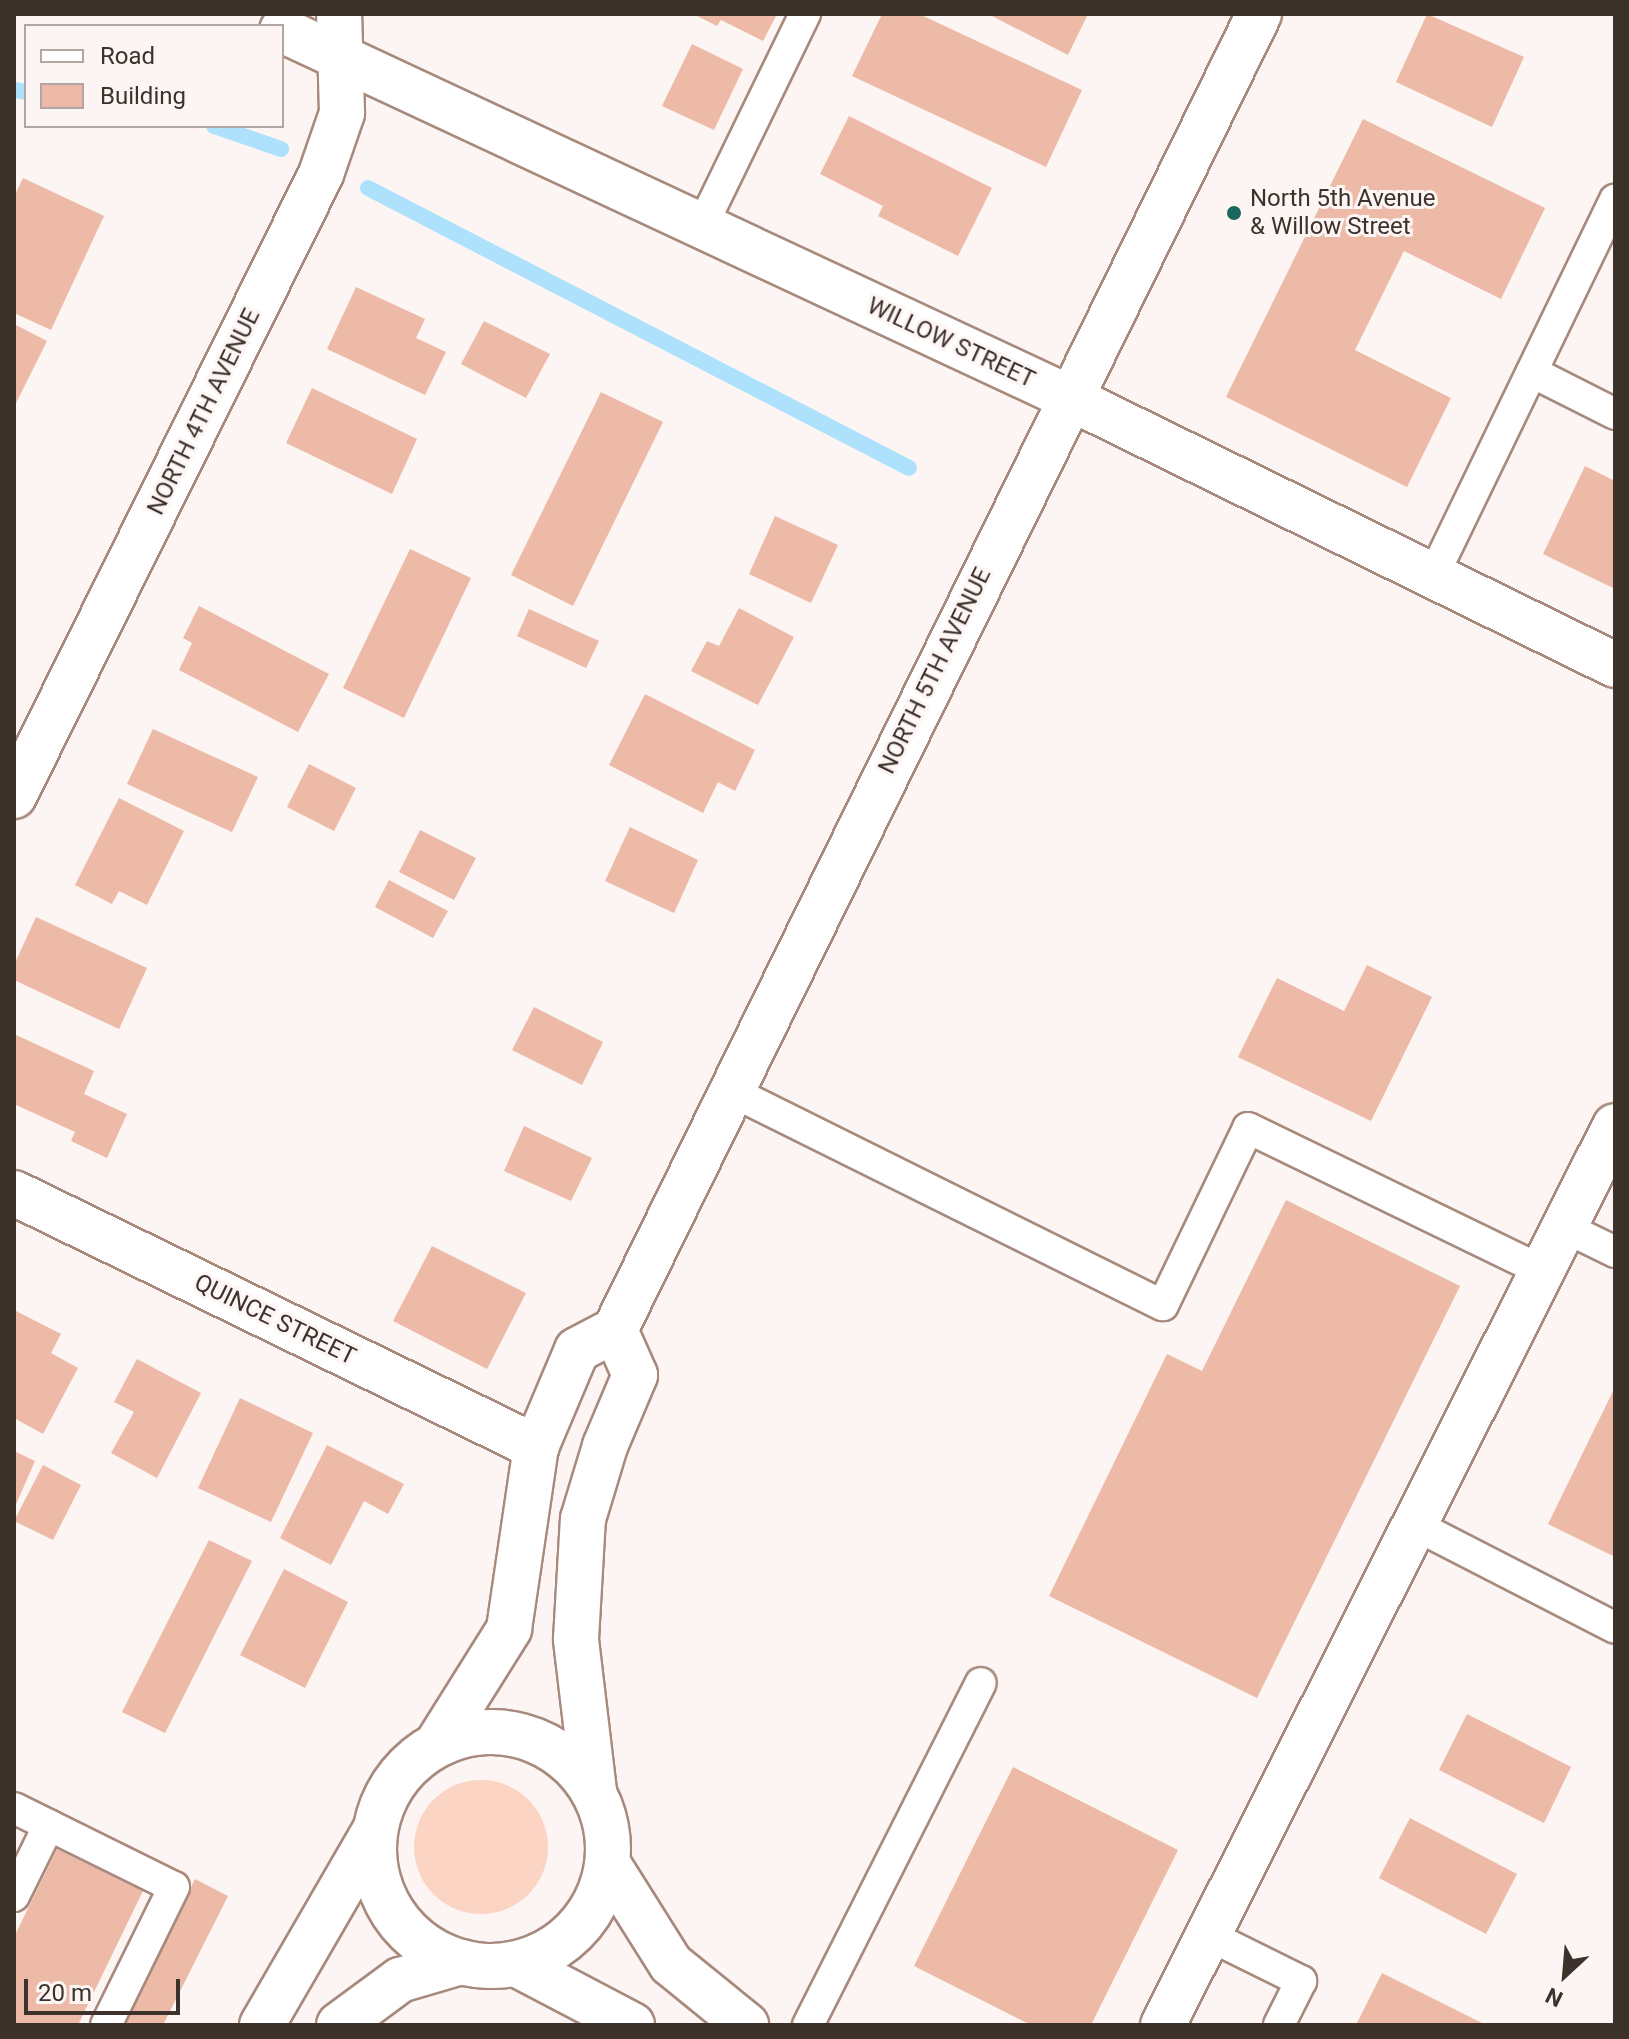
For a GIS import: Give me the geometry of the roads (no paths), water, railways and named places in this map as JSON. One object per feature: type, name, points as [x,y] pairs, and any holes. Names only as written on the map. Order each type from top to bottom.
[{"type":"street","points":[[248,14],[269,24]]},
{"type":"street","name":"NORTH 4TH AVENUE","points":[[14,796],[321,174],[342,113],[339,14]]},
{"type":"street","name":"NORTH 5TH AVENUE","points":[[615,1330],[1068,397],[1259,14]]},
{"type":"street","name":"WILLOW STREET","points":[[284,31],[1068,397],[1615,665]]},
{"type":"street","points":[[1163,2025],[1615,1126]]},
{"type":"street","name":"QUINCE STREET","points":[[14,1193],[536,1447]]},
{"type":"street","points":[[339,2025],[400,1980],[461,1962],[516,1964],[550,1950],[578,1928],[598,1898],[608,1864],[607,1827],[594,1791],[576,1639],[583,1519],[605,1446],[635,1375],[615,1330],[577,1350],[536,1447],[509,1629],[437,1744]]},
{"type":"street","points":[[262,2025],[374,1832],[386,1796],[407,1766],[437,1744],[471,1732],[507,1732],[530,1739],[572,1763],[594,1791]]},
{"type":"street","points":[[374,1832],[374,1866],[397,1917],[429,1948],[461,1962]]},
{"type":"street","points":[[608,1864],[671,1964],[746,2025]]},
{"type":"street","points":[[516,1964],[632,2025]]},
{"type":"lane","points":[[702,226],[805,14]]},
{"type":"lane","points":[[1433,576],[1615,200]]},
{"type":"lane","points":[[1532,372],[1615,414]]},
{"type":"lane","points":[[731,1091],[1163,1305],[1248,1128],[1542,1271]]},
{"type":"lane","points":[[1564,1227],[1615,1252]]},
{"type":"lane","points":[[1415,1525],[1615,1628]]},
{"type":"lane","points":[[808,2025],[981,1683]]},
{"type":"lane","points":[[14,1808],[174,1887],[106,2025]]},
{"type":"lane","points":[[14,1896],[49,1825]]},
{"type":"lane","points":[[1208,1935],[1301,1981],[1279,2025]]},
{"type":"waterway","points":[[14,90],[24,92]]},
{"type":"waterway","points":[[220,128],[281,149]]},
{"type":"waterway","points":[[368,188],[909,468]]},
{"type":"place","name":"North 5th Avenue & Willow Street","points":[[1234,213]]}]
